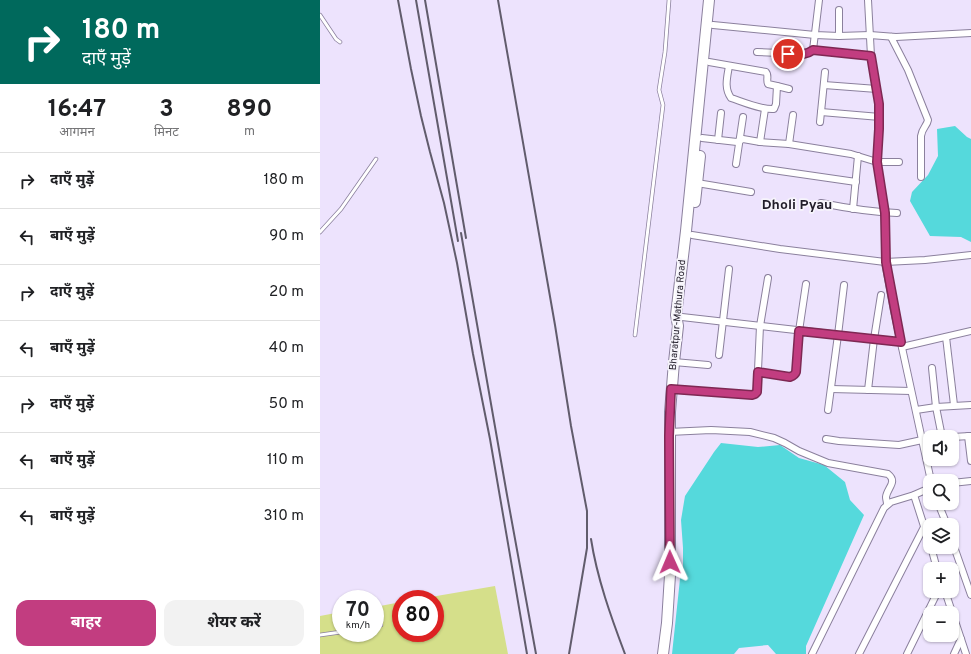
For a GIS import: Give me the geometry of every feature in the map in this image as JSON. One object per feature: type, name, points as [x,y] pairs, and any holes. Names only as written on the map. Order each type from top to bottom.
[{"type":"highway","name":"Bharatpur-Mathura Road","points":[[663,654],[670,575],[669,432],[671,389],[692,235],[702,138],[709,0]]},
{"type":"highway","name":"Bharatpur-Mathura Road","points":[[680,322],[676,315],[704,79],[709,62],[716,0]]},
{"type":"street","points":[[813,50],[819,0]]},
{"type":"street","points":[[868,0],[871,56],[880,117],[877,162],[885,213],[886,262],[911,391],[929,474]]},
{"type":"street","points":[[839,10],[839,36]]},
{"type":"street","points":[[713,24],[815,35],[839,36],[891,37],[971,33]]},
{"type":"street","points":[[891,37],[908,70],[928,120],[927,124],[921,131],[920,136],[921,177]]},
{"type":"street","points":[[757,52],[803,54],[813,50],[871,56]]},
{"type":"street","points":[[709,62],[766,72],[768,75],[768,84],[788,89]]},
{"type":"street","points":[[729,66],[726,85],[728,94],[731,98],[765,109],[774,109],[777,86]]},
{"type":"street","points":[[820,122],[825,72]]},
{"type":"street","points":[[824,85],[877,90]]},
{"type":"street","points":[[760,142],[765,109]]},
{"type":"street","points":[[821,112],[880,117]]},
{"type":"street","points":[[718,140],[721,113]]},
{"type":"street","points":[[789,144],[793,116]]},
{"type":"street","points":[[736,164],[743,118]]},
{"type":"street","points":[[702,138],[737,142],[743,139],[789,144],[851,154],[877,162],[899,162]]},
{"type":"street","points":[[853,209],[858,156]]},
{"type":"street","points":[[766,169],[856,182]]},
{"type":"street","points":[[697,183],[751,192]]},
{"type":"street","points":[[821,203],[853,209],[897,213]]},
{"type":"street","points":[[692,235],[780,249],[886,262],[925,260],[971,255]]},
{"type":"street","points":[[719,355],[729,269]]},
{"type":"street","points":[[671,389],[752,395],[757,392],[760,326],[768,278]]},
{"type":"street","points":[[758,372],[790,377],[794,376],[796,372],[799,331],[806,284]]},
{"type":"street","points":[[828,410],[844,285]]},
{"type":"street","points":[[868,390],[881,295]]},
{"type":"street","points":[[680,322],[724,322],[874,339],[902,345],[971,331]]},
{"type":"street","points":[[946,337],[954,406]]},
{"type":"street","points":[[674,362],[708,365]]},
{"type":"street","points":[[932,368],[936,407],[941,430]]},
{"type":"street","points":[[831,389],[911,391]]},
{"type":"street","points":[[916,410],[971,405]]},
{"type":"street","points":[[669,432],[711,430],[750,432],[774,438],[799,451],[828,463],[888,474],[892,481],[886,497],[887,504]]},
{"type":"street","points":[[959,437],[969,436],[971,460]]},
{"type":"street","points":[[826,439],[839,442],[899,445],[922,440]]},
{"type":"street","points":[[959,482],[971,481]]},
{"type":"street","points":[[812,654],[884,508],[887,504],[894,500],[923,491]]},
{"type":"street","points":[[914,495],[923,524]]},
{"type":"street","points":[[859,654],[923,529]]},
{"type":"street","points":[[957,554],[971,595]]},
{"type":"street","points":[[907,654],[935,598]]},
{"type":"street","points":[[946,598],[966,654]]},
{"type":"street","points":[[954,654],[961,639]]},
{"type":"lane","points":[[635,335],[663,105],[659,90],[665,52],[669,0]]},
{"type":"lane","points":[[320,15],[336,39],[340,42]]},
{"type":"lane","points":[[320,232],[341,209],[376,160]]},
{"type":"lane","points":[[320,635],[332,633]]},
{"type":"shaded area","points":[[955,126],[971,139],[971,242],[961,237],[930,236],[910,201],[912,192],[928,175],[938,156],[937,129]]},
{"type":"shaded area","points":[[721,443],[758,447],[780,445],[799,458],[824,465],[845,482],[850,500],[864,515],[806,646],[806,654],[776,654],[768,645],[739,648],[734,654],[672,654],[680,579],[683,569],[681,520],[685,496]]},
{"type":"shaded area","points":[[495,586],[508,654],[320,654],[320,616],[332,614],[332,642],[384,642],[384,605],[392,604],[392,642],[444,642],[444,595]]},
{"type":"railway","points":[[398,0],[421,116],[444,203],[457,263],[490,439],[527,654]]},
{"type":"railway","points":[[416,0],[458,241]]},
{"type":"railway","points":[[425,0],[466,238]]},
{"type":"railway","points":[[498,0],[587,511],[587,548],[569,654]]},
{"type":"railway","points":[[461,233],[536,654]]},
{"type":"railway","points":[[591,539],[601,583],[625,654]]},
{"type":"district","name":"Dholi Pyau","points":[[797,205]]},
{"type":"route","points":[[670,562],[669,436],[671,389],[755,394],[757,392],[758,372],[790,377],[794,376],[796,372],[799,331],[901,342],[886,262],[885,213],[877,162],[880,117],[871,56],[813,50],[803,54],[788,54]]}]
